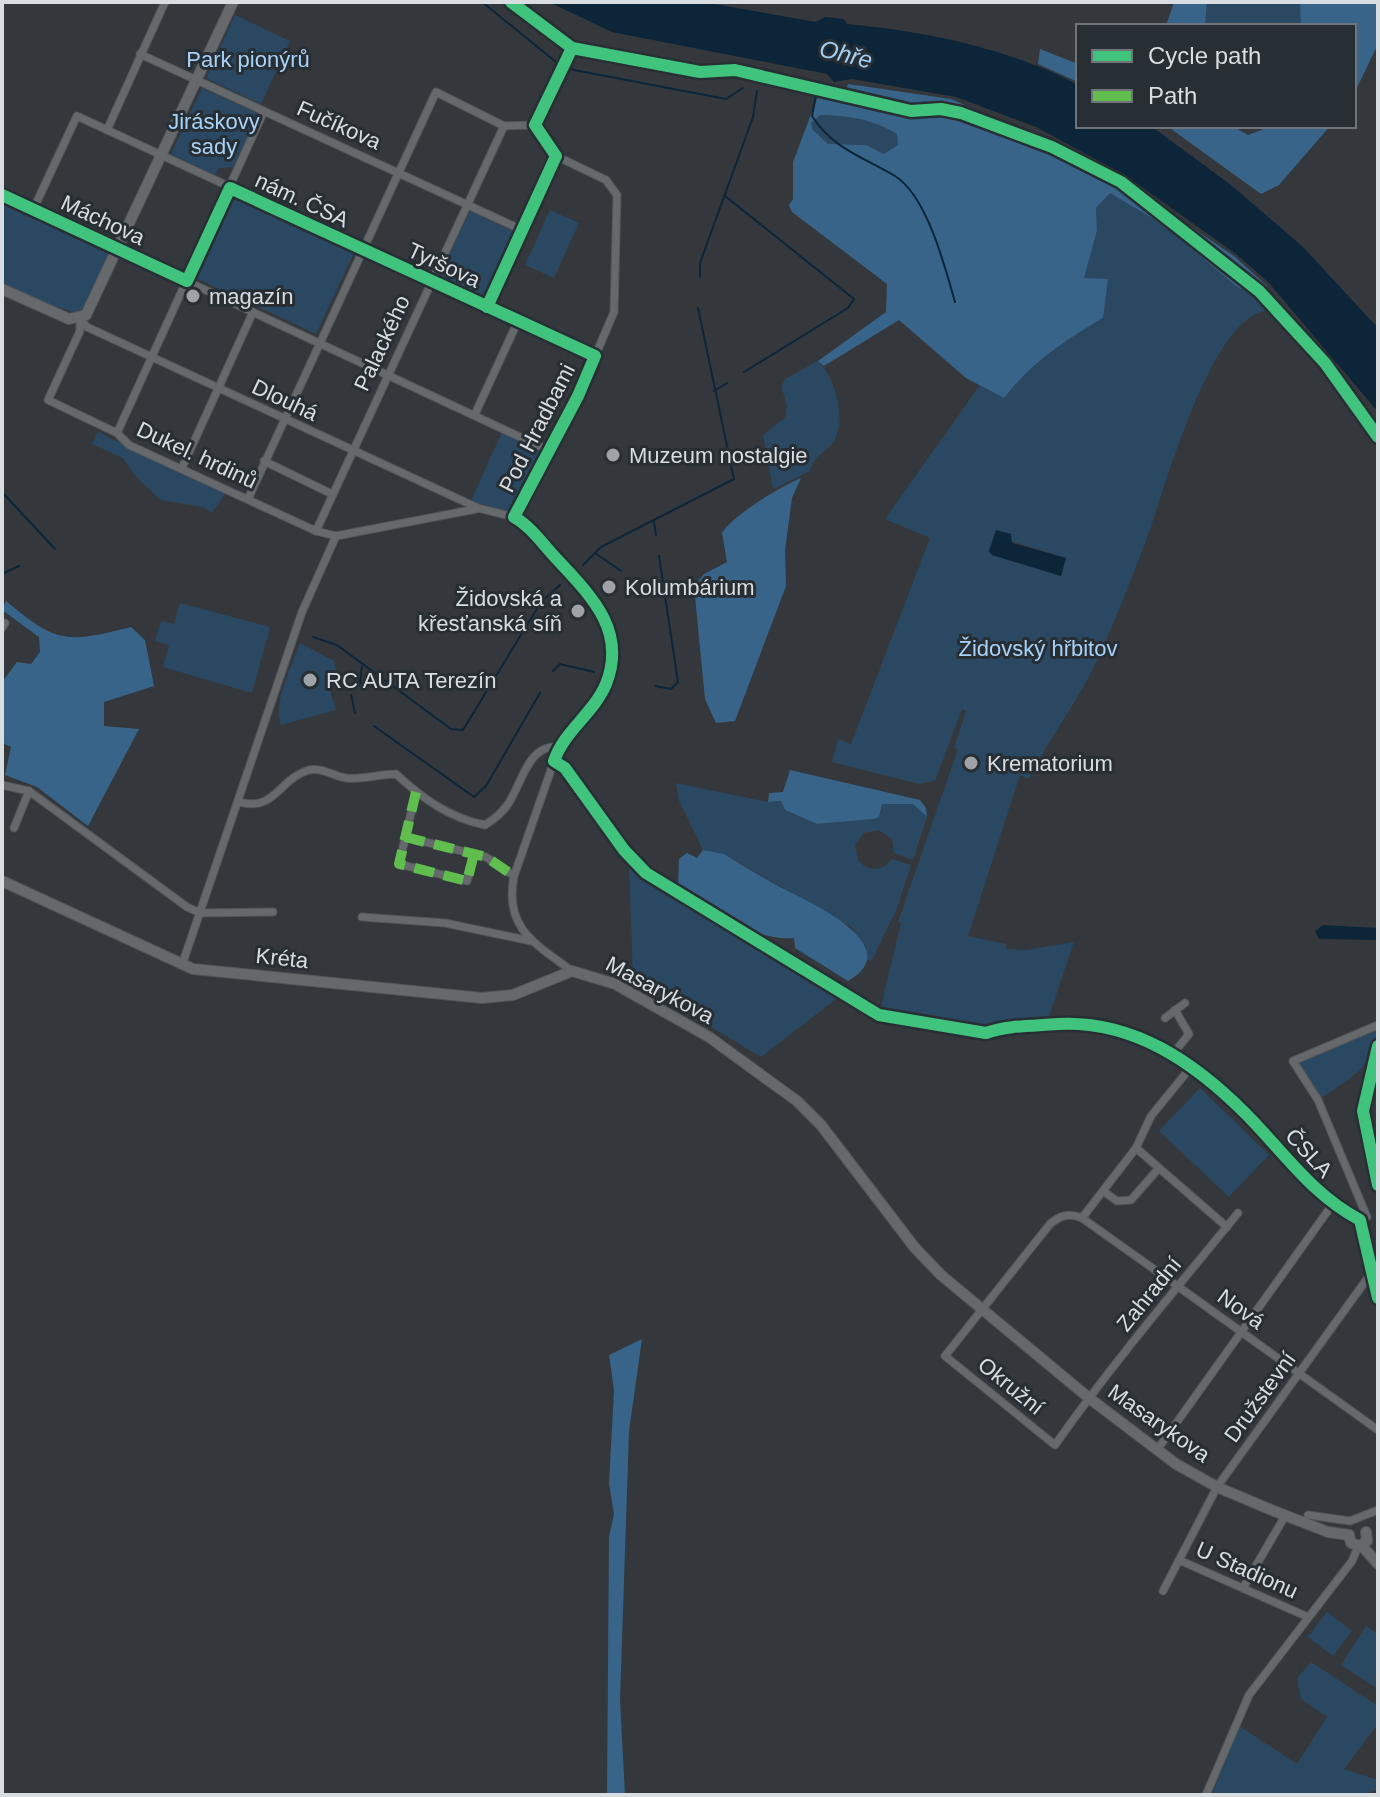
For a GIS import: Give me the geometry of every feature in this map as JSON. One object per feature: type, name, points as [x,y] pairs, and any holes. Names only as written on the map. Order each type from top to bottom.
[{"type":"street","points":[[107,130],[165,2]]},
{"type":"street","points":[[2,289],[69,319],[80,319],[93,304],[231,3]]},
{"type":"street","name":"Fučíkova","points":[[140,54],[522,230]]},
{"type":"street","points":[[363,250],[436,92],[504,126],[535,125],[556,156],[487,307]]},
{"type":"street","points":[[33,210],[77,116],[230,188],[264,111]]},
{"type":"street","name":"Palackého","points":[[316,531],[504,126]]},
{"type":"street","name":"Pod Hradbami","points":[[514,517],[550,451],[614,312],[617,195],[606,180],[556,156]]},
{"type":"street","name":"nám. ČSA","points":[[117,433],[230,188],[363,250],[248,499]]},
{"type":"street","name":"Máchova","points":[[2,195],[187,281]]},
{"type":"street","name":"Tyršova","points":[[363,250],[595,356]]},
{"type":"street","points":[[187,281],[550,451]]},
{"type":"street","points":[[182,468],[253,312]]},
{"type":"street","name":"Dlouhá","points":[[80,319],[87,327],[478,508]]},
{"type":"street","name":"Dukel. hrdinů","points":[[80,319],[80,331],[48,400],[117,433],[129,445],[316,531],[336,536]]},
{"type":"street","points":[[475,414],[518,321]]},
{"type":"street","points":[[264,461],[332,494]]},
{"type":"street","points":[[182,965],[308,600],[336,536],[478,508],[514,517],[590,595],[612,639],[610,669],[600,696],[559,747],[514,876],[510,898],[512,913],[531,941],[572,971]]},
{"type":"street","points":[[239,802],[263,805],[295,776],[318,769],[343,778],[396,774],[457,820],[485,825],[507,806],[537,753],[551,746],[559,747]]},
{"type":"street","points":[[2,785],[29,791],[200,913],[273,912]]},
{"type":"street","points":[[14,828],[29,791]]},
{"type":"street","points":[[416,792],[399,864],[467,881],[474,854]]},
{"type":"street","points":[[405,837],[486,857],[514,876]]},
{"type":"street","name":"Kréta","points":[[2,881],[182,965],[482,998],[513,995],[547,978],[572,971]]},
{"type":"street","points":[[362,917],[445,923],[531,941]]},
{"type":"street","name":"Masarykova","points":[[572,971],[615,984],[709,1037],[797,1101],[837,1143],[915,1248],[970,1301],[1157,1450],[1217,1487],[1328,1532],[1349,1535]]},
{"type":"street","points":[[1165,1018],[1185,1003]]},
{"type":"street","points":[[981,1310],[1050,1224],[1060,1216],[1082,1218],[1136,1148],[1151,1116],[1191,1067],[1173,1054],[1189,1034],[1175,1010]]},
{"type":"street","points":[[1378,1025],[1293,1061],[1318,1100],[1364,1219],[1378,1298]]},
{"type":"street","points":[[1378,1046],[1363,1111],[1378,1185]]},
{"type":"street","name":"ČSLA","points":[[1191,1067],[1246,1114],[1303,1179],[1332,1205],[1378,1224]]},
{"type":"street","points":[[1136,1148],[1227,1227]]},
{"type":"street","points":[[1103,1191],[1117,1201],[1126,1202],[1159,1168]]},
{"type":"street","points":[[1157,1450],[1332,1205]]},
{"type":"street","name":"Zahradní","points":[[1089,1398],[1238,1213]]},
{"type":"street","name":"Nová","points":[[1082,1218],[1378,1430]]},
{"type":"street","name":"Družstevní","points":[[1163,1591],[1217,1487],[1372,1272]]},
{"type":"street","name":"Okružní","points":[[981,1310],[945,1356],[1055,1445],[1089,1398]]},
{"type":"street","points":[[1308,1515],[1350,1521],[1378,1510]]},
{"type":"street","points":[[1243,1588],[1285,1516]]},
{"type":"street","points":[[1366,1532],[1378,1523]]},
{"type":"street","points":[[1360,1546],[1368,1538],[1366,1532],[1358,1527],[1349,1535],[1351,1543],[1360,1546],[1378,1564]]},
{"type":"street","name":"U Stadionu","points":[[1179,1560],[1308,1617],[1352,1561],[1360,1546]]},
{"type":"street","points":[[1206,1795],[1249,1695],[1308,1617]]},
{"type":"green space","points":[[1207,2],[1301,2],[1301,24],[1205,24]]},
{"type":"green space","name":"Park pionýrů","points":[[235,15],[290,41],[261,104],[206,78]]},
{"type":"green space","name":"Jiráskovy sady","points":[[202,88],[258,114],[233,167],[219,168],[215,175],[171,154]]},
{"type":"green space","points":[[820,115],[851,117],[878,125],[897,134],[898,146],[884,154],[866,145],[828,144],[813,130],[811,123]]},
{"type":"green space","name":"Židovský hřbitov","points":[[1110,193],[1162,224],[1236,286],[1261,299],[1265,311],[1245,322],[1225,344],[1208,375],[1177,448],[1135,569],[1096,662],[1029,779],[1020,775],[968,936],[1006,944],[1006,949],[1026,950],[1074,942],[1047,1022],[1000,1025],[985,1031],[880,1010],[901,923],[898,922],[958,749],[954,748],[966,711],[962,709],[935,781],[919,784],[832,762],[838,739],[851,744],[930,538],[885,519],[980,385],[1004,398],[1049,353],[1103,318],[1083,279],[1097,232],[1096,208]],"holes":[[[1010,541],[1066,558],[1061,576],[989,553]]]},
{"type":"green space","points":[[233,197],[354,253],[316,334],[196,278]]},
{"type":"green space","points":[[2,201],[112,254],[86,306],[78,313],[47,304],[2,283]]},
{"type":"green space","points":[[550,210],[579,223],[554,278],[525,265]]},
{"type":"green space","points":[[470,211],[514,232],[484,297],[439,276]]},
{"type":"green space","points":[[818,361],[834,388],[839,411],[838,432],[810,471],[773,489],[763,435],[785,418],[787,405],[781,386],[785,379]]},
{"type":"green space","points":[[98,431],[226,493],[212,513],[203,507],[161,500],[136,477],[123,458],[92,444]]},
{"type":"green space","points":[[502,432],[538,449],[542,458],[515,508],[507,512],[471,501]]},
{"type":"green space","points":[[180,603],[270,627],[252,693],[163,667],[169,645],[155,641],[161,621],[174,624]]},
{"type":"green space","name":"RC AUTA Terezín","points":[[300,643],[334,661],[337,675],[328,684],[336,710],[281,725],[281,695]]},
{"type":"green space","points":[[676,783],[768,802],[781,801],[785,810],[817,824],[874,819],[882,804],[913,804],[927,817],[913,860],[894,853],[892,839],[879,830],[864,833],[855,845],[858,860],[871,868],[884,866],[892,859],[911,865],[896,911],[872,960],[866,961],[866,947],[851,927],[724,854],[703,850],[679,801]]},
{"type":"green space","points":[[629,868],[840,996],[761,1057],[633,980]]},
{"type":"green space","points":[[1377,1030],[1373,1053],[1366,1063],[1320,1099],[1297,1063]]},
{"type":"green space","points":[[1200,1088],[1269,1155],[1229,1197],[1159,1131]]},
{"type":"green space","points":[[1327,1612],[1352,1631],[1333,1656],[1308,1637]]},
{"type":"green space","points":[[1366,1626],[1378,1634],[1378,1689],[1341,1665]]},
{"type":"green space","points":[[1311,1662],[1378,1706],[1378,1724],[1344,1769],[1378,1780],[1378,1789],[1365,1795],[1212,1795],[1239,1726],[1297,1764],[1327,1717],[1301,1699],[1297,1678]]},
{"type":"shaded area","points":[[1174,2],[1207,2],[1205,24],[1167,24]]},
{"type":"shaded area","points":[[1378,2],[1378,44],[1356,90],[1356,24],[1301,24],[1300,3]]},
{"type":"shaded area","points":[[1040,49],[1076,63],[1076,81],[1038,64]]},
{"type":"shaded area","points":[[848,84],[951,99],[1060,147],[1140,192],[1234,256],[1267,286],[1261,299],[1236,286],[1162,224],[1110,193],[1096,208],[1097,231],[1084,278],[1108,279],[1103,318],[1049,353],[1004,398],[966,378],[899,320],[824,366],[818,361],[886,312],[887,284],[792,212],[789,205],[793,199],[793,162],[818,96],[843,100]],"holes":[[[820,115],[878,125],[897,134],[898,145],[884,154],[866,145],[828,144],[813,130],[811,123]]]},
{"type":"shaded area","points":[[1170,128],[1236,128],[1248,135],[1267,128],[1328,128],[1279,185],[1261,194]]},
{"type":"shaded area","points":[[801,478],[792,498],[785,550],[786,586],[735,721],[716,723],[705,699],[694,586],[704,574],[727,562],[722,533],[728,526],[758,502]]},
{"type":"shaded area","points":[[6,601],[38,625],[64,636],[92,636],[131,627],[145,640],[154,686],[104,702],[104,726],[139,729],[88,826],[37,787],[5,775],[11,747],[2,743],[2,682],[17,662],[31,664],[40,652],[39,637],[2,610]]},
{"type":"shaded area","points":[[790,770],[920,800],[926,808],[927,817],[913,804],[882,804],[879,817],[874,819],[817,824],[785,810],[781,801],[768,802],[769,793],[783,792]]},
{"type":"shaded area","points":[[703,850],[724,854],[846,925],[860,939],[867,953],[864,967],[848,981],[795,948],[794,938],[778,938],[748,929],[678,888],[679,859],[687,853],[697,858]]},
{"type":"shaded area","points":[[642,1339],[629,1431],[620,1700],[625,1795],[607,1795],[609,1537],[614,1514],[609,1484],[614,1390],[609,1355]]},
{"type":"water","name":"Ohře","points":[[549,2],[703,2],[816,22],[825,17],[844,19],[847,24],[906,31],[995,51],[1076,84],[1076,128],[1154,128],[1231,185],[1303,247],[1378,328],[1378,412],[1269,283],[1236,254],[1125,175],[1036,127],[956,97],[852,79],[834,82],[827,74],[612,32]]},
{"type":"water","points":[[996,530],[1011,534],[1012,543],[1066,558],[1061,576],[992,555],[989,551]]},
{"type":"water","points":[[1323,925],[1378,928],[1378,940],[1319,939],[1315,931]]},
{"type":"waterway","points":[[482,2],[556,62],[574,70],[726,99],[743,88]]},
{"type":"waterway","points":[[700,277],[700,263],[753,117],[757,91]]},
{"type":"waterway","points":[[816,95],[812,116],[829,137],[895,176],[916,199],[933,233],[955,302]]},
{"type":"waterway","points":[[725,196],[854,299],[848,308],[744,372]]},
{"type":"waterway","points":[[583,565],[601,547],[734,479],[698,308]]},
{"type":"waterway","points":[[714,391],[727,383]]},
{"type":"waterway","points":[[2,492],[55,549]]},
{"type":"waterway","points":[[654,522],[656,535]]},
{"type":"waterway","points":[[595,553],[621,571]]},
{"type":"waterway","points":[[655,686],[671,689],[678,682],[659,556]]},
{"type":"waterway","points":[[2,574],[19,566]]},
{"type":"waterway","points":[[313,637],[337,645],[451,729],[463,730],[541,602],[560,585]]},
{"type":"waterway","points":[[553,671],[560,664],[594,672]]},
{"type":"waterway","points":[[360,683],[362,666]]},
{"type":"waterway","points":[[374,726],[474,797],[486,786],[540,693]]},
{"type":"waterway","points":[[351,695],[355,713]]},
{"type":"marked path","points":[[416,792],[399,864],[467,881],[474,854]]},
{"type":"marked path","points":[[405,837],[486,857],[514,876]]},
{"type":"cycle path","points":[[511,2],[572,48],[700,72],[735,70],[911,111],[941,109],[961,113],[1052,147],[1121,182],[1259,291],[1325,363],[1378,437]]},
{"type":"cycle path","points":[[487,307],[556,156],[535,125],[572,48]]},
{"type":"cycle path","points":[[2,195],[187,281],[230,188],[595,356],[578,396],[514,517],[531,530],[580,584],[601,613],[608,629],[612,646],[606,684],[565,740],[554,761],[565,768],[624,850],[646,873],[879,1015],[986,1033],[1003,1028],[1058,1024],[1112,1029],[1137,1037],[1183,1061],[1245,1113],[1312,1185],[1360,1220],[1378,1298]]},
{"type":"cycle path","points":[[1378,1046],[1363,1111],[1378,1185]]},
{"type":"place","name":"magazín","points":[[193,296]]},
{"type":"place","name":"Muzeum nostalgie","points":[[613,455]]},
{"type":"place","name":"Kolumbárium","points":[[609,587]]},
{"type":"place","name":"Židovská a křesťanská síň","points":[[578,611]]},
{"type":"place","name":"RC AUTA Terezín","points":[[310,680]]},
{"type":"place","name":"Krematorium","points":[[971,763]]}]
